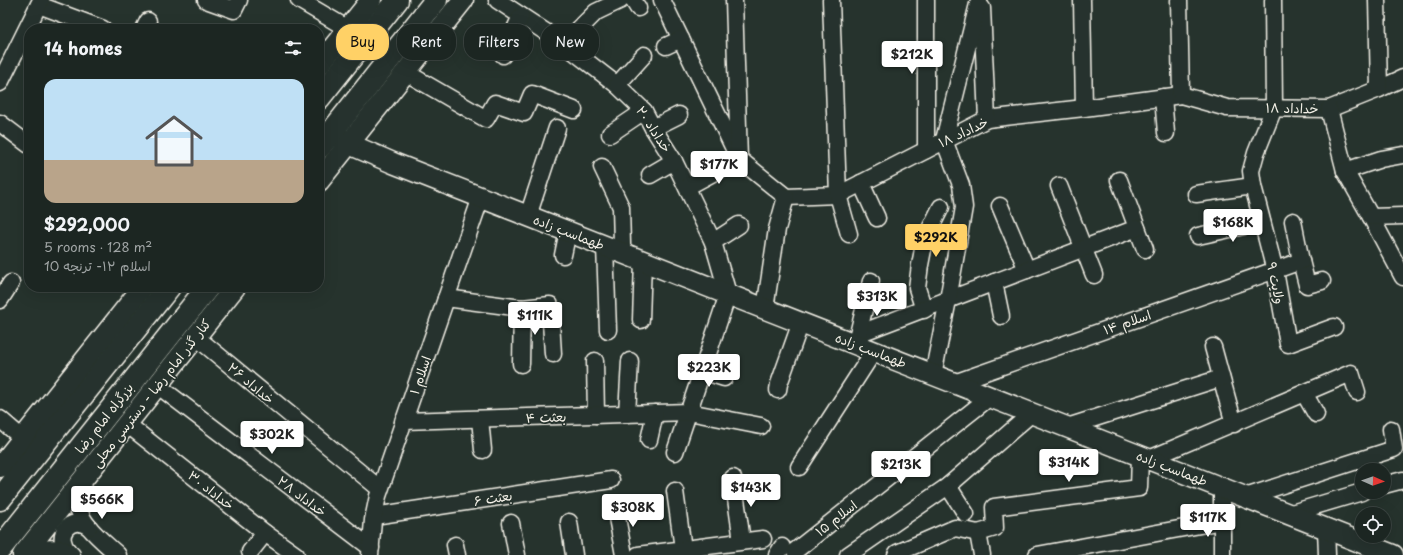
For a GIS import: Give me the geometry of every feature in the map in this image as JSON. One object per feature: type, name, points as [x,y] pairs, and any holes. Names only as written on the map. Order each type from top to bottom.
[{"type":"highway","points":[[324,92],[397,0]]},
{"type":"highway","points":[[333,141],[436,0]]},
{"type":"highway","points":[[0,499],[30,445],[165,292]]},
{"type":"highway","name":"بزرگراه امام رضا","points":[[0,549],[204,292]]},
{"type":"main road","points":[[352,24],[371,0]]},
{"type":"main road","points":[[324,167],[333,141],[405,72],[463,0]]},
{"type":"main road","points":[[324,59],[336,44]]},
{"type":"main road","name":"طهماسب زاده","points":[[333,141],[481,197],[765,309],[856,339],[874,351],[1393,555]]},
{"type":"main road","points":[[0,466],[30,445],[120,315],[139,292]]},
{"type":"main road","points":[[120,315],[157,292]]},
{"type":"main road","points":[[218,309],[223,292]]},
{"type":"main road","name":"کنار گذر امام رضا - دسترسی محلی","points":[[23,555],[231,292]]},
{"type":"street","points":[[206,0],[234,10],[239,0]]},
{"type":"street","points":[[299,0],[340,24]]},
{"type":"street","name":"خداداد ۲۰","points":[[497,0],[541,29]]},
{"type":"street","points":[[584,24],[596,12],[621,0]]},
{"type":"street","points":[[662,0],[739,159],[786,197],[777,229],[765,309]]},
{"type":"street","points":[[734,0],[739,159]]},
{"type":"street","points":[[831,0],[838,195],[849,234]]},
{"type":"street","points":[[926,0],[926,150]]},
{"type":"street","points":[[980,0],[987,119]]},
{"type":"street","points":[[933,374],[948,300],[964,207],[961,185],[944,140],[980,0]]},
{"type":"street","points":[[1082,0],[1084,108]]},
{"type":"street","points":[[1179,0],[1182,95]]},
{"type":"street","points":[[1273,0],[1274,108]]},
{"type":"street","points":[[1377,0],[1379,89]]},
{"type":"street","points":[[29,24],[40,2],[71,23]]},
{"type":"street","points":[[517,24],[521,16]]},
{"type":"street","points":[[0,83],[24,34]]},
{"type":"street","points":[[666,46],[681,39]]},
{"type":"street","points":[[617,85],[644,56]]},
{"type":"street","name":"خداداد ۲۰","points":[[585,60],[617,85],[644,111],[674,161],[713,242],[728,294]]},
{"type":"street","points":[[405,72],[486,119],[495,103],[524,113],[532,94],[574,110]]},
{"type":"street","name":"خداداد ۱۸","points":[[786,197],[838,195],[987,119],[1084,108],[1163,96],[1182,95],[1227,108],[1329,109],[1403,78]]},
{"type":"street","points":[[1163,96],[1166,133]]},
{"type":"street","name":"ولایت ۹","points":[[1274,108],[1253,160],[1252,171],[1253,186],[1274,271],[1288,344],[1334,327]]},
{"type":"street","points":[[1329,109],[1345,171],[1403,277]]},
{"type":"street","points":[[610,134],[644,111]]},
{"type":"street","points":[[654,128],[679,115]]},
{"type":"street","points":[[0,123],[24,141]]},
{"type":"street","points":[[528,216],[557,128]]},
{"type":"street","points":[[1345,171],[1381,159],[1403,155]]},
{"type":"street","points":[[687,187],[739,159]]},
{"type":"street","points":[[650,175],[674,161]]},
{"type":"street","points":[[602,166],[621,207],[622,244],[613,249],[608,330]]},
{"type":"street","points":[[1119,180],[1145,249]]},
{"type":"street","points":[[861,183],[877,218]]},
{"type":"street","points":[[1059,186],[1094,274]]},
{"type":"street","points":[[1196,194],[1253,186]]},
{"type":"street","name":"اسلام ۱","points":[[371,551],[374,516],[380,489],[481,197]]},
{"type":"street","points":[[1000,206],[1027,270]]},
{"type":"street","points":[[924,310],[917,288],[920,265],[925,239],[941,207]]},
{"type":"street","points":[[1371,217],[1403,216]]},
{"type":"street","points":[[1293,220],[1307,285],[1322,281]]},
{"type":"street","points":[[1198,236],[1262,222]]},
{"type":"street","points":[[713,242],[739,225]]},
{"type":"street","points":[[856,339],[948,300],[1137,228]]},
{"type":"street","points":[[563,255],[568,231]]},
{"type":"street","points":[[641,320],[642,261]]},
{"type":"street","name":"اسلام ۱۴","points":[[954,383],[1301,261]]},
{"type":"street","points":[[856,339],[871,281]]},
{"type":"street","points":[[994,282],[1001,316]]},
{"type":"street","points":[[0,300],[11,283]]},
{"type":"street","points":[[675,452],[728,294]]},
{"type":"street","points":[[446,298],[522,308],[550,305],[553,354]]},
{"type":"street","points":[[521,364],[522,308]]},
{"type":"street","points":[[778,390],[801,322]]},
{"type":"street","name":"خداداد ۲۶","points":[[196,337],[380,489]]},
{"type":"street","points":[[1213,347],[1234,424]]},
{"type":"street","points":[[799,467],[874,351]]},
{"type":"street","points":[[595,361],[596,415]]},
{"type":"street","points":[[627,414],[630,362]]},
{"type":"street","points":[[702,371],[724,378]]},
{"type":"street","points":[[896,555],[896,553],[955,528],[978,533],[995,528],[994,507],[1140,488],[1144,457],[1234,424],[1351,373],[1358,392]]},
{"type":"street","points":[[1064,426],[1070,426],[1221,378]]},
{"type":"street","name":"خداداد ۲۸","points":[[157,385],[371,551]]},
{"type":"street","points":[[1304,393],[1316,414]]},
{"type":"street","name":"اسلام ۱۵","points":[[784,551],[990,397]]},
{"type":"street","name":"بعثت ۴","points":[[403,421],[689,412],[761,426]]},
{"type":"street","points":[[649,440],[655,413]]},
{"type":"street","points":[[848,555],[948,486],[1032,413]]},
{"type":"street","points":[[480,419],[483,450]]},
{"type":"street","points":[[0,420],[30,445]]},
{"type":"street","name":"خداداد ۳۰","points":[[127,424],[265,533],[296,555]]},
{"type":"street","points":[[1243,496],[1248,496],[1394,449],[1391,429]]},
{"type":"street","points":[[733,478],[742,542]]},
{"type":"street","name":"بعثت ۶","points":[[374,516],[611,480]]},
{"type":"street","points":[[1391,483],[1403,480]]},
{"type":"street","points":[[79,485],[77,504],[83,517],[89,527],[118,555]]},
{"type":"street","points":[[948,486],[966,514]]},
{"type":"street","points":[[1222,488],[1222,555]]},
{"type":"street","points":[[675,491],[683,549]]},
{"type":"street","points":[[1288,514],[1355,494]]},
{"type":"street","points":[[615,507],[624,555]]},
{"type":"street","points":[[1036,555],[1104,549],[1222,521]]},
{"type":"street","points":[[569,522],[574,555]]},
{"type":"street","points":[[71,553],[63,544],[62,540],[64,531],[67,527],[76,523],[89,527]]},
{"type":"street","points":[[511,523],[517,555]]},
{"type":"street","points":[[1326,529],[1327,555]]},
{"type":"street","points":[[250,552],[265,533]]},
{"type":"street","points":[[978,533],[982,555]]},
{"type":"street","points":[[638,555],[763,539]]},
{"type":"street","points":[[27,555],[36,551],[48,549],[59,549],[71,553]]}]
